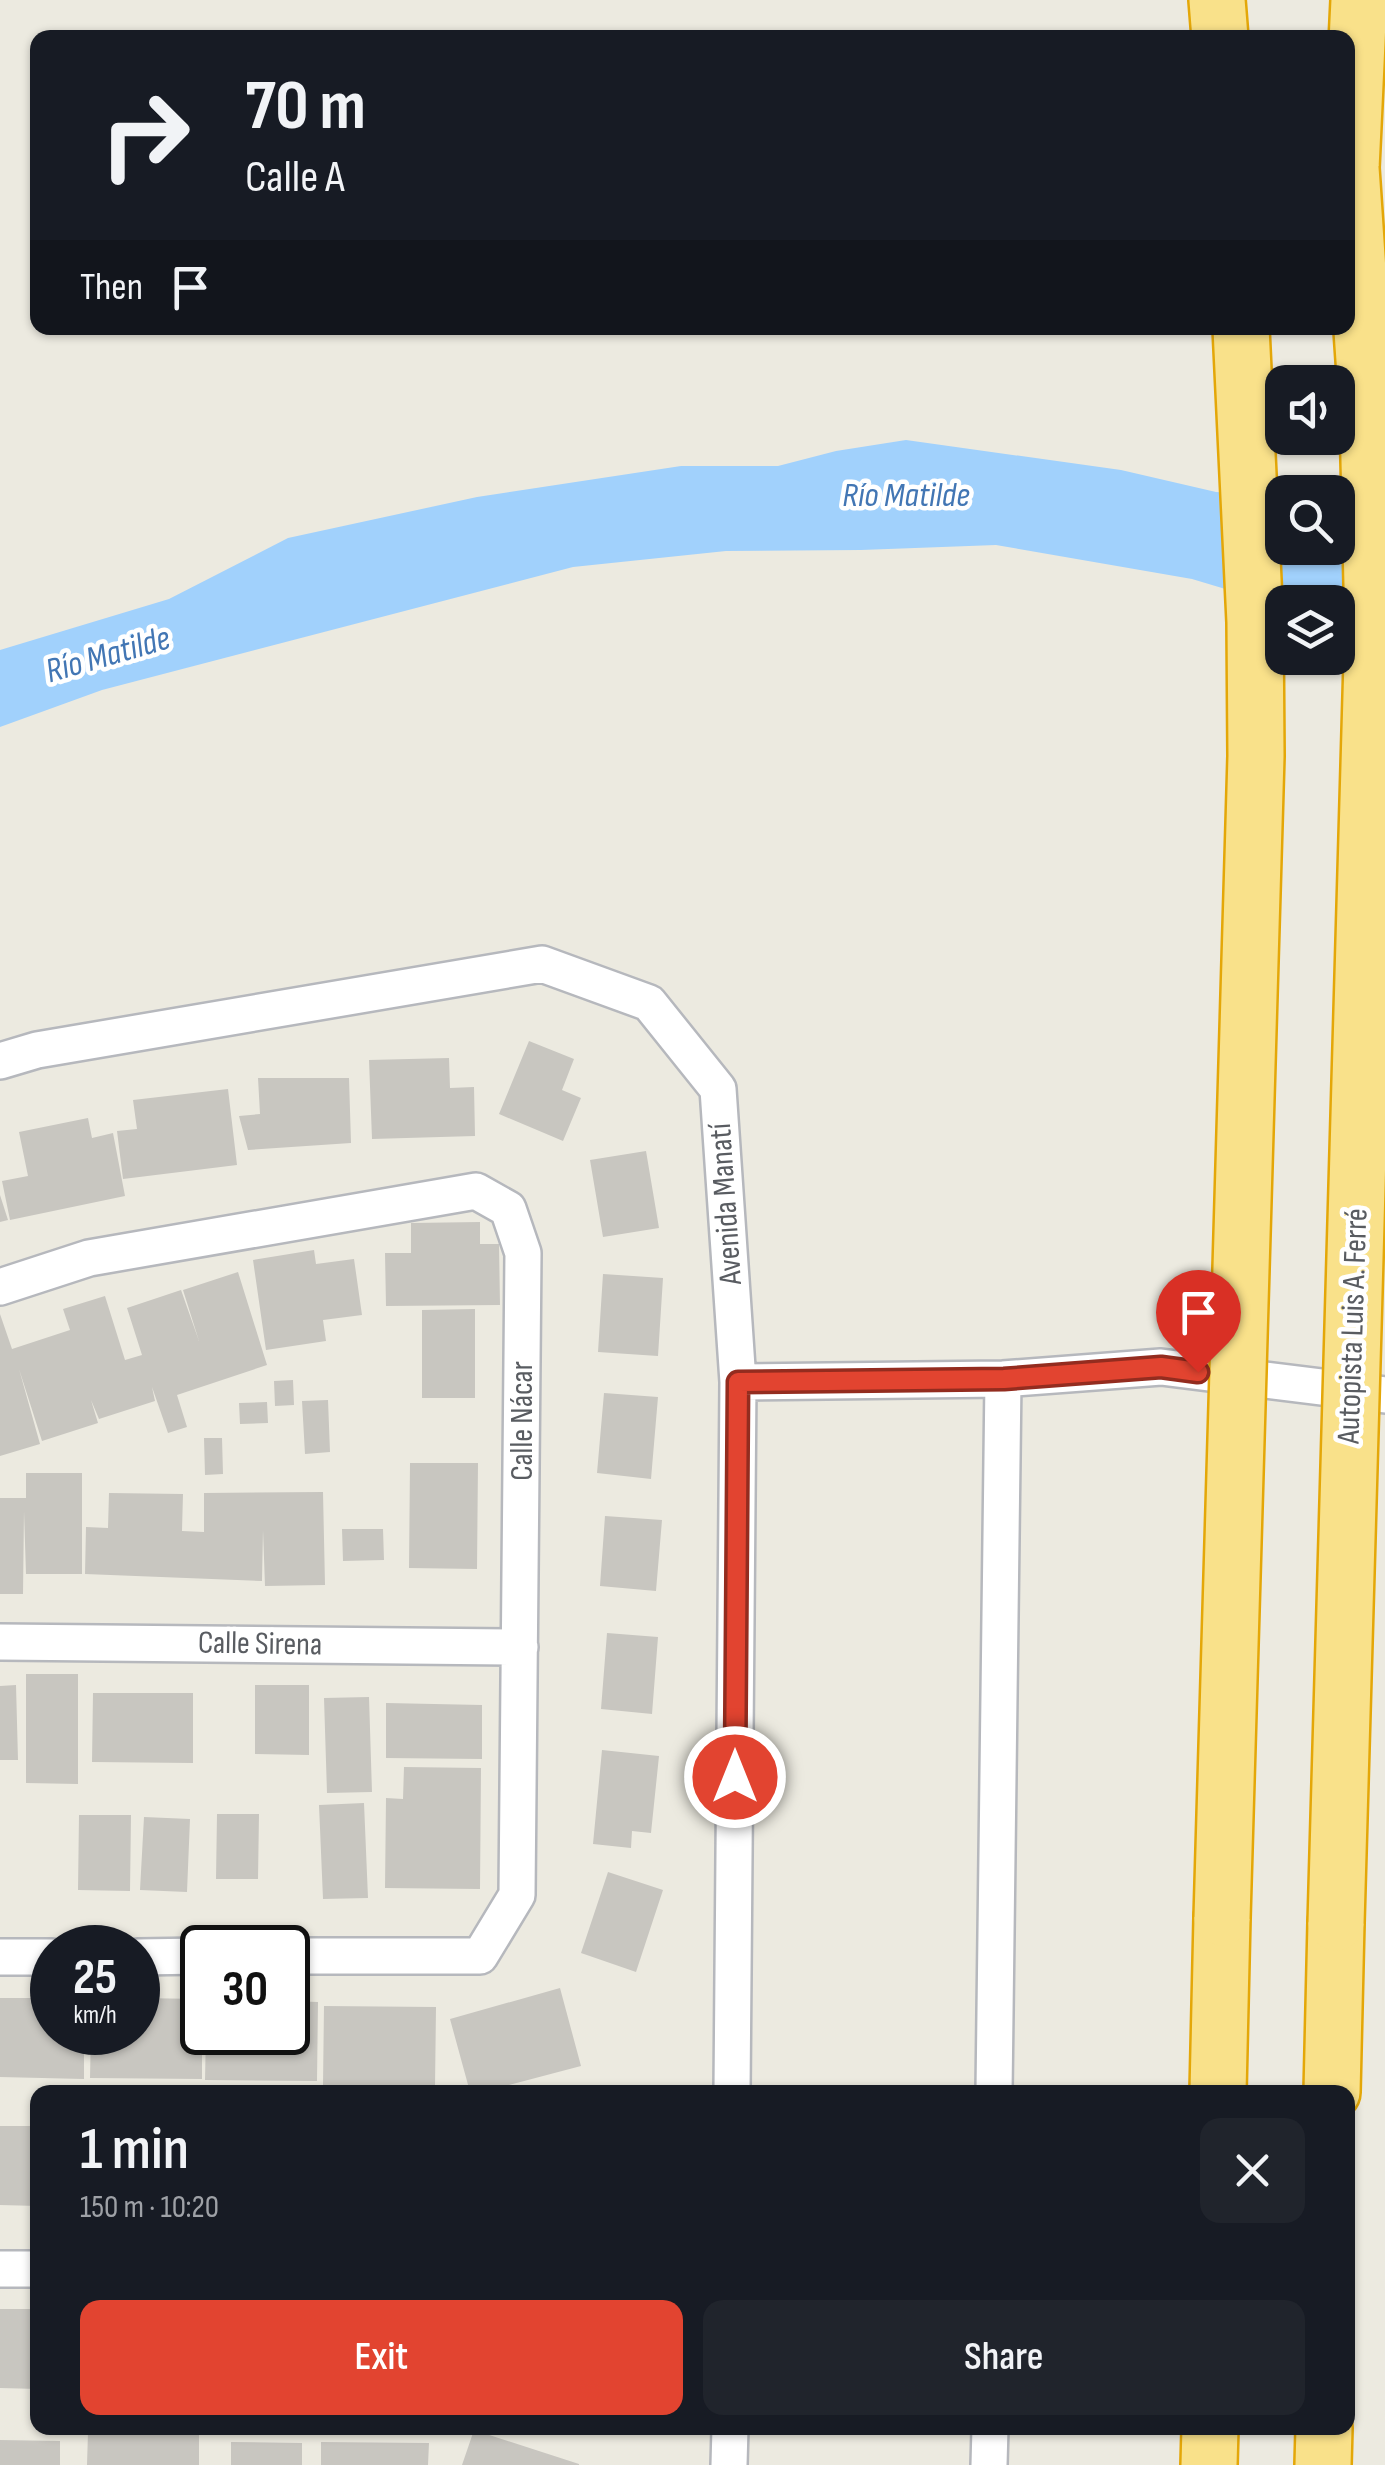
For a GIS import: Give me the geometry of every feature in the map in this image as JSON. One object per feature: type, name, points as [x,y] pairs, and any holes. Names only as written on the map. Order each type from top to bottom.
[{"type":"highway","points":[[1216,0],[1219,30]]},
{"type":"highway","points":[[1332,0],[1335,30]]},
{"type":"highway","name":"Autopista Luis A. Ferré","points":[[1355,62],[1359,0]]},
{"type":"highway","name":"Autopista Luis A. Ferré","points":[[1332,2085],[1373,626],[1368,419],[1355,238]]},
{"type":"highway","points":[[1218,2085],[1256,756],[1255,622],[1241,335]]},
{"type":"highway","points":[[1209,2465],[1210,2435]]},
{"type":"highway","points":[[1323,2465],[1324,2435]]},
{"type":"street","name":"Avenida Manatí","points":[[0,1061],[38,1050],[542,964],[648,1003],[718,1089],[738,1382],[732,2085]]},
{"type":"street","name":"Calle Nácar","points":[[0,1287],[89,1258],[476,1192],[508,1209],[523,1253],[517,1896],[480,1956],[310,1956]]},
{"type":"street","points":[[738,1382],[1004,1379],[1161,1367],[1385,1395]]},
{"type":"street","points":[[994,2085],[1004,1379]]},
{"type":"street","name":"Calle Sirena","points":[[0,1642],[520,1646]]},
{"type":"street","points":[[0,1957],[30,1957]]},
{"type":"street","points":[[0,2269],[30,2270]]},
{"type":"street","points":[[729,2465],[730,2435]]},
{"type":"street","points":[[989,2465],[990,2435]]},
{"type":"water","name":"Río Matilde","points":[[906,440],[1121,470],[1216,492],[1265,496],[1265,565],[1355,565],[1355,511],[1385,520],[1385,644],[1355,631],[1355,585],[1265,585],[1265,601],[1192,579],[996,545],[726,551],[573,567],[102,690],[0,727],[0,650],[169,599],[288,538],[477,497],[681,466],[778,466],[836,451]]},
{"type":"building","points":[[529,1041],[574,1059],[562,1090],[581,1098],[563,1141],[499,1114]]},
{"type":"building","points":[[449,1058],[450,1088],[474,1087],[475,1136],[372,1139],[369,1060]]},
{"type":"building","points":[[258,1078],[349,1078],[351,1143],[248,1150],[239,1116],[260,1114]]},
{"type":"building","points":[[228,1089],[237,1165],[123,1179],[117,1131],[137,1129],[133,1100]]},
{"type":"building","points":[[88,1118],[92,1138],[113,1133],[125,1196],[10,1220],[2,1181],[28,1176],[19,1132]]},
{"type":"building","points":[[646,1151],[659,1228],[603,1237],[590,1160]]},
{"type":"building","points":[[0,1195],[8,1220],[0,1222]]},
{"type":"building","points":[[480,1222],[480,1244],[499,1244],[500,1305],[386,1306],[385,1253],[411,1253],[411,1223]]},
{"type":"building","points":[[314,1250],[316,1264],[354,1259],[362,1315],[323,1320],[326,1341],[266,1350],[253,1260]]},
{"type":"building","points":[[238,1272],[267,1365],[177,1395],[187,1427],[168,1433],[152,1387],[155,1401],[99,1419],[91,1400],[98,1423],[42,1441],[19,1369],[40,1444],[0,1456],[0,1314],[12,1349],[70,1330],[63,1309],[105,1296],[125,1360],[142,1355],[127,1308],[181,1290],[199,1341],[183,1290]]},
{"type":"building","points":[[603,1274],[663,1278],[658,1356],[598,1352]]},
{"type":"building","points":[[475,1309],[475,1398],[422,1398],[422,1310]]},
{"type":"building","points":[[293,1380],[294,1405],[275,1406],[274,1381]]},
{"type":"building","points":[[604,1393],[658,1397],[651,1479],[597,1473]]},
{"type":"building","points":[[328,1400],[330,1452],[305,1454],[302,1401]]},
{"type":"building","points":[[267,1402],[268,1423],[240,1424],[239,1403]]},
{"type":"building","points":[[204,1438],[222,1438],[223,1474],[205,1475]]},
{"type":"building","points":[[410,1463],[478,1463],[477,1569],[409,1568]]},
{"type":"building","points":[[26,1473],[82,1473],[82,1574],[26,1574],[24,1511],[23,1594],[0,1594],[0,1498],[26,1498]]},
{"type":"building","points":[[323,1492],[325,1585],[265,1586],[263,1530],[262,1581],[85,1574],[86,1527],[108,1528],[109,1493],[183,1494],[182,1531],[204,1532],[204,1493]]},
{"type":"building","points":[[605,1516],[662,1520],[656,1591],[600,1586]]},
{"type":"building","points":[[342,1529],[383,1529],[384,1560],[343,1561]]},
{"type":"building","points":[[607,1633],[658,1637],[652,1714],[601,1709]]},
{"type":"building","points":[[26,1674],[78,1674],[78,1784],[26,1783]]},
{"type":"building","points":[[16,1685],[18,1760],[0,1760],[0,1686]]},
{"type":"building","points":[[255,1685],[309,1685],[309,1755],[255,1754]]},
{"type":"building","points":[[93,1693],[193,1693],[193,1763],[92,1762]]},
{"type":"building","points":[[369,1697],[372,1792],[327,1793],[324,1698]]},
{"type":"building","points":[[386,1703],[482,1705],[482,1759],[386,1758]]},
{"type":"building","points":[[602,1750],[659,1756],[651,1833],[632,1831],[631,1848],[593,1844]]},
{"type":"building","points":[[404,1767],[481,1768],[480,1889],[385,1888],[386,1798],[403,1799]]},
{"type":"building","points":[[364,1803],[368,1898],[323,1899],[319,1805]]},
{"type":"building","points":[[217,1814],[259,1814],[258,1879],[216,1879]]},
{"type":"building","points":[[79,1815],[131,1815],[130,1891],[78,1890]]},
{"type":"building","points":[[144,1817],[190,1819],[187,1892],[140,1890]]},
{"type":"building","points":[[608,1872],[663,1890],[636,1972],[581,1953]]},
{"type":"building","points":[[560,1988],[581,2066],[509,2085],[468,2085],[450,2019]]},
{"type":"building","points":[[0,1998],[30,1998],[30,2055],[84,2055],[84,2079],[0,2077]]},
{"type":"building","points":[[160,1998],[180,1999],[180,2055],[202,2055],[202,2079],[90,2078],[90,2055],[160,2055]]},
{"type":"building","points":[[310,2002],[318,2002],[317,2081],[205,2080],[206,2055],[310,2055]]},
{"type":"building","points":[[324,2006],[436,2007],[435,2085],[323,2085]]},
{"type":"building","points":[[0,2126],[30,2126],[30,2206],[0,2205]]},
{"type":"building","points":[[0,2309],[30,2309],[30,2389],[0,2388]]},
{"type":"building","points":[[88,2435],[199,2435],[199,2465],[87,2465]]},
{"type":"building","points":[[472,2435],[489,2435],[579,2464],[579,2465],[462,2465]]},
{"type":"building","points":[[0,2440],[60,2441],[60,2465],[0,2465]]},
{"type":"building","points":[[231,2442],[302,2443],[302,2465],[231,2465]]},
{"type":"building","points":[[321,2442],[429,2443],[428,2465],[321,2465]]},
{"type":"route","points":[[735,1777],[738,1382],[1004,1379],[1161,1367],[1198,1372]]}]
